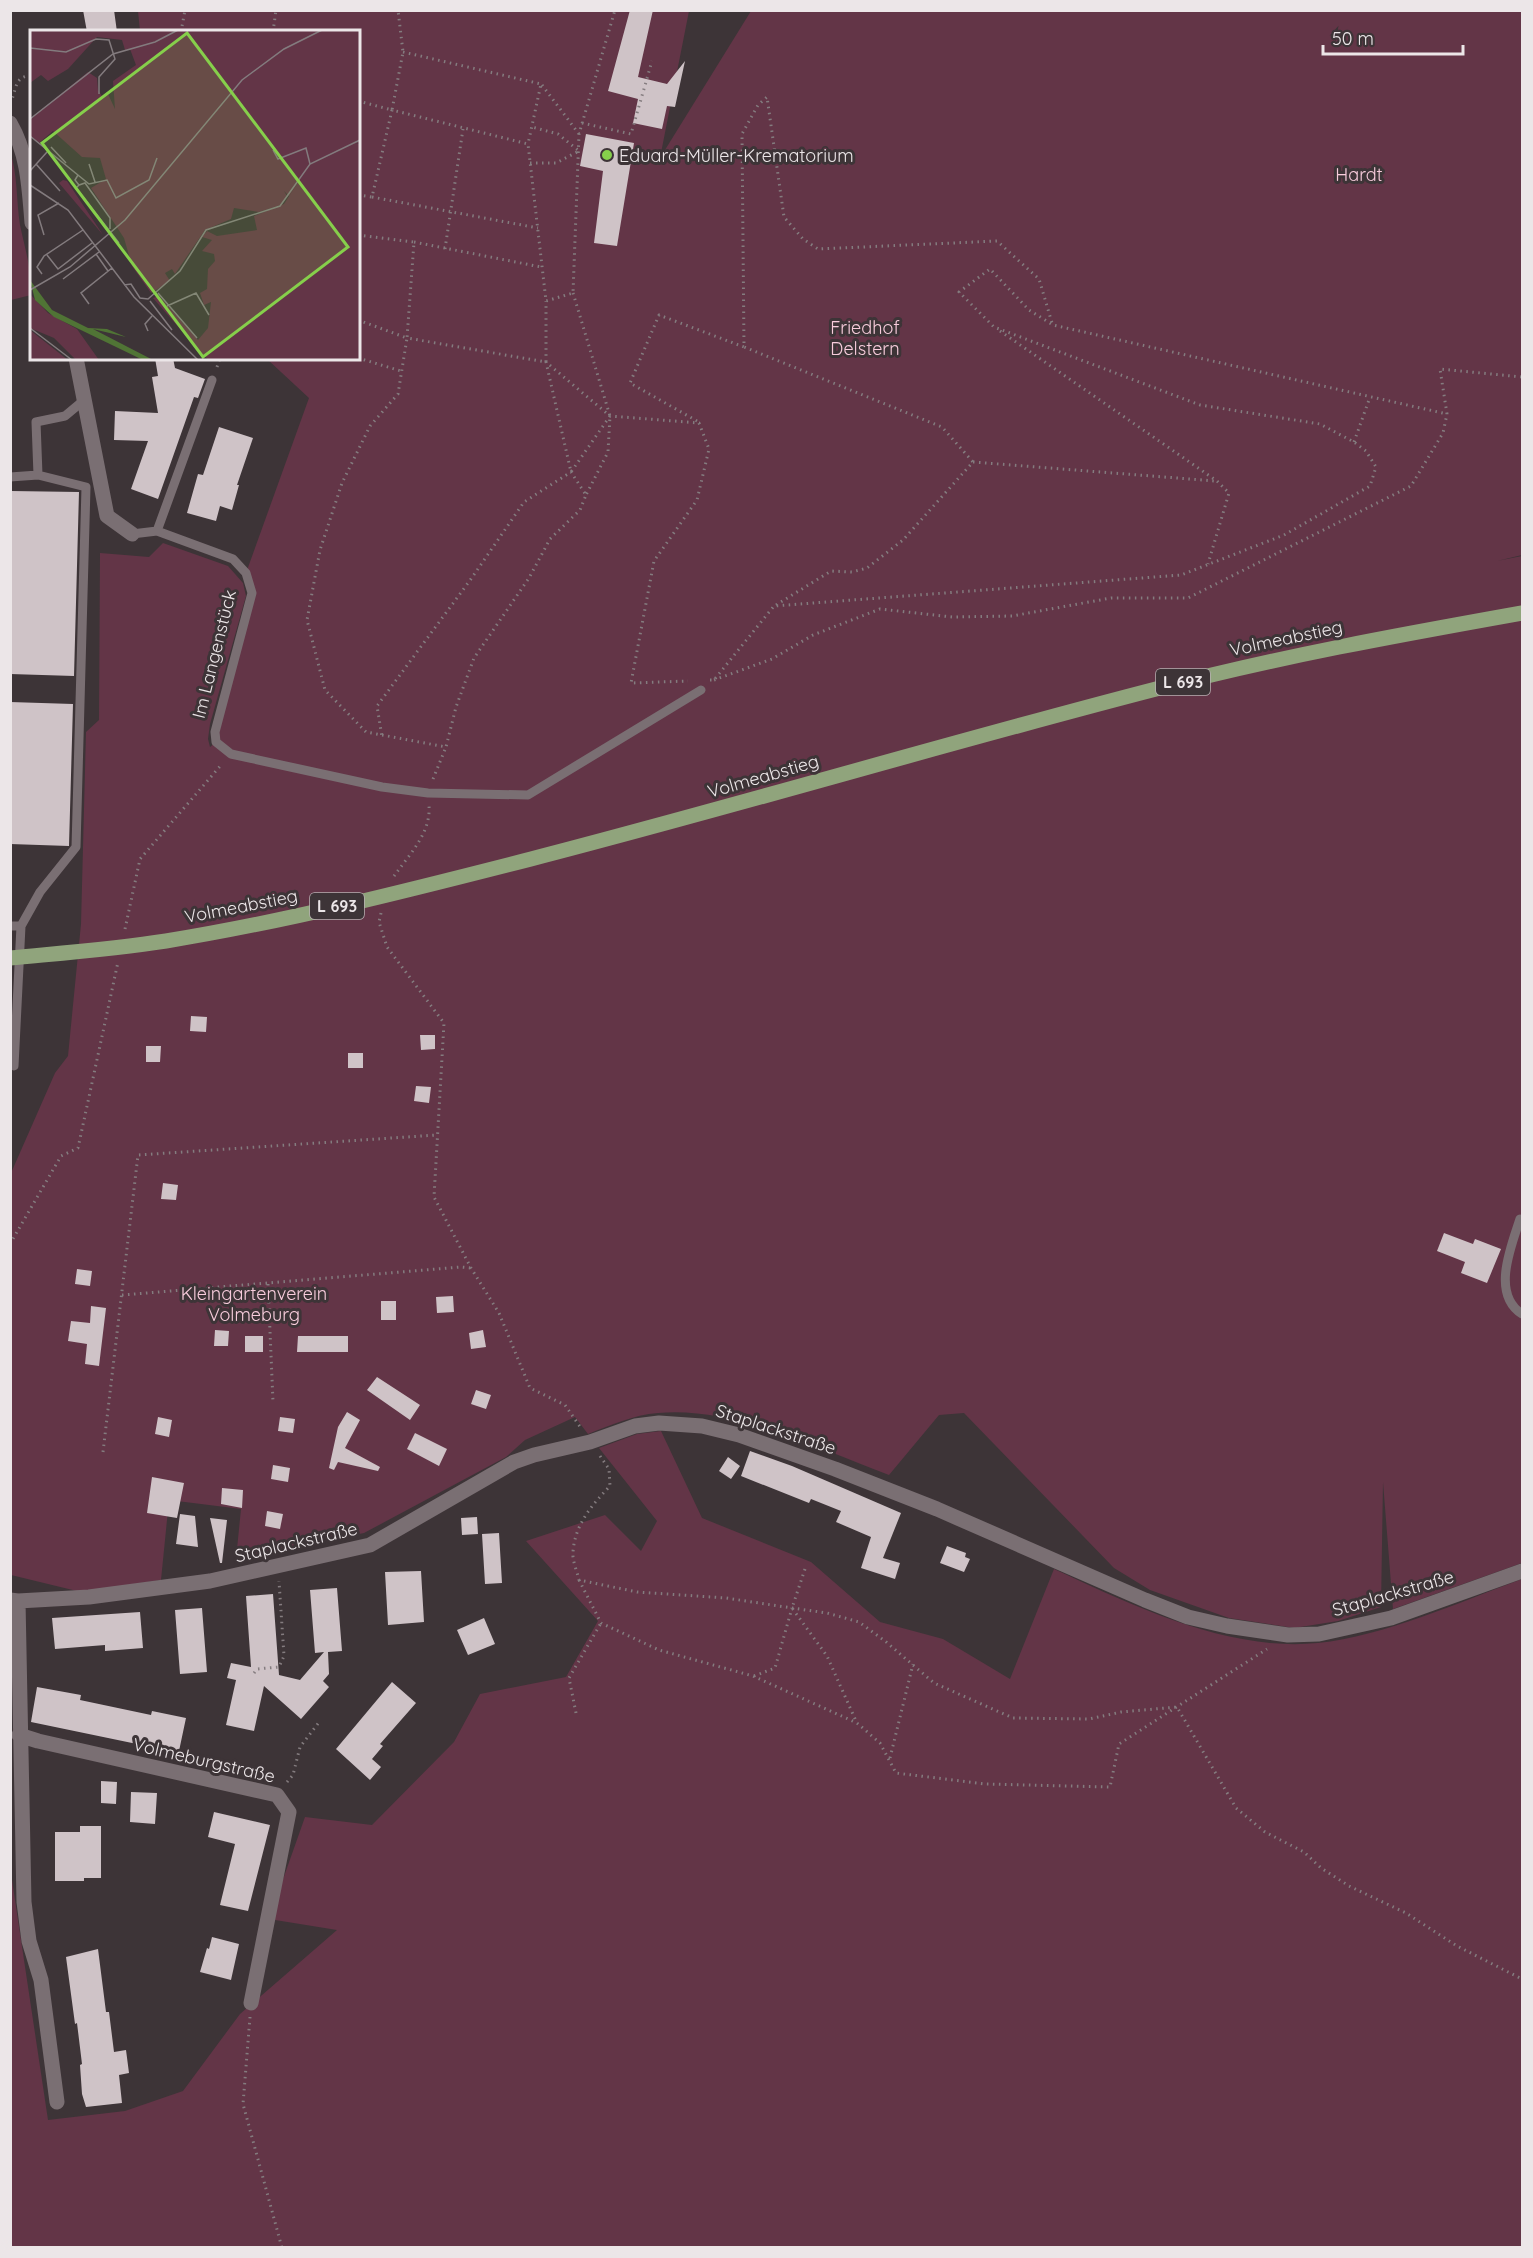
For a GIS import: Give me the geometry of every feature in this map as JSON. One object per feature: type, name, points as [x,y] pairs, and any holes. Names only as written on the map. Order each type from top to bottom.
[{"type":"main road","name":"Volmeabstieg","points":[[10,958],[163,941],[289,917],[423,887],[659,826],[994,732],[1259,663],[1371,639],[1522,613]]},
{"type":"street","points":[[10,123],[23,149],[30,200]]},
{"type":"street","name":"Im Langenstück","points":[[76,360],[107,516],[132,534]]},
{"type":"street","name":"Staplackstraße","points":[[14,1601],[89,1597],[210,1581],[370,1545],[514,1462],[590,1442],[635,1426],[659,1423],[702,1425],[836,1468],[937,1509],[1145,1600],[1188,1617],[1227,1626],[1288,1635],[1319,1634],[1391,1618],[1522,1571]]},
{"type":"street","points":[[14,1601],[24,1902],[29,1941],[40,1980],[57,2102]]},
{"type":"street","name":"Volmeburgstraße","points":[[19,1735],[277,1795],[289,1812],[251,2004]]},
{"type":"lane","points":[[157,531],[212,380]]},
{"type":"lane","points":[[38,475],[36,422],[65,416],[83,401]]},
{"type":"lane","points":[[10,477],[38,475],[86,488],[76,848],[40,892],[21,926],[14,1066]]},
{"type":"lane","name":"Im Langenstück","points":[[132,534],[157,531],[233,559],[246,573],[252,593],[215,732],[216,742],[231,754]]},
{"type":"lane","points":[[231,754],[382,787],[428,793],[528,795],[701,685]]},
{"type":"lane","points":[[10,926],[21,926]]},
{"type":"lane","points":[[1520,1219],[1508,1256],[1506,1292],[1513,1308],[1522,1314]]},
{"type":"path","points":[[181,30],[185,10]]},
{"type":"path","points":[[273,30],[276,10]]},
{"type":"path","points":[[372,197],[404,52],[398,10]]},
{"type":"path","points":[[392,879],[423,836],[429,813],[428,793],[446,747],[456,707],[474,658],[529,578],[549,539],[580,510],[608,452],[610,416],[573,293],[579,134],[615,10]]},
{"type":"path","points":[[404,52],[541,84],[579,134]]},
{"type":"path","points":[[582,123],[631,134],[652,61]]},
{"type":"path","points":[[10,103],[18,81],[25,75],[30,76]]},
{"type":"path","points":[[541,84],[528,144],[546,301],[546,362],[571,472],[586,495]]},
{"type":"path","points":[[744,347],[742,135],[758,105],[767,97],[784,217],[803,239],[818,249],[997,241],[1039,279],[1053,325]]},
{"type":"path","points":[[360,102],[528,144]]},
{"type":"path","points":[[532,127],[558,134],[579,151]]},
{"type":"path","points":[[445,249],[463,128]]},
{"type":"path","points":[[530,163],[556,163],[579,151]]},
{"type":"path","points":[[360,195],[538,228]]},
{"type":"path","points":[[360,235],[414,242],[542,267]]},
{"type":"path","points":[[414,242],[407,338],[398,394],[370,426],[342,483],[320,550],[306,620],[325,690],[366,732],[382,737],[446,747]]},
{"type":"path","points":[[1208,564],[1229,493],[1217,481],[994,327],[959,292],[990,269],[1029,310],[1053,325],[1447,414]]},
{"type":"path","points":[[546,301],[573,293]]},
{"type":"path","points":[[690,681],[631,683],[654,561],[697,500],[709,449],[699,423],[630,383],[659,315],[942,427],[973,462],[1217,481]]},
{"type":"path","points":[[360,321],[407,338],[546,362],[610,416],[699,423]]},
{"type":"path","points":[[774,606],[1181,575],[1284,535],[1370,486],[1376,467],[1366,452],[1354,442],[1320,424],[1200,405],[994,327]]},
{"type":"path","points":[[360,359],[402,371]]},
{"type":"path","points":[[701,685],[772,659],[813,635],[880,609],[951,617],[1012,616],[1111,598],[1188,598],[1411,486],[1443,433],[1447,414],[1440,369],[1522,376]]},
{"type":"path","points":[[1354,442],[1370,397]]},
{"type":"path","points":[[382,737],[377,706],[524,502],[571,472],[610,416]]},
{"type":"path","points":[[701,685],[714,680],[774,606],[831,571],[852,572],[867,568],[903,540],[973,462]]},
{"type":"path","points":[[125,928],[140,859],[231,754]]},
{"type":"path","points":[[381,911],[379,922],[387,947],[444,1023],[434,1197],[471,1268],[499,1313],[530,1388],[565,1406],[609,1469],[610,1486],[583,1517],[572,1553],[579,1580],[601,1623],[659,1650],[753,1676],[857,1723],[880,1743],[896,1773],[985,1784],[1110,1787],[1119,1744],[1288,1635]]},
{"type":"path","points":[[10,1244],[61,1156],[78,1148],[120,952]]},
{"type":"path","points":[[103,1452],[138,1155],[437,1135]]},
{"type":"path","points":[[122,1295],[471,1268]]},
{"type":"path","points":[[268,1284],[273,1402]]},
{"type":"path","points":[[254,1673],[257,1669],[279,1667],[284,1656],[278,1567]]},
{"type":"path","points":[[753,1676],[775,1668],[805,1569]]},
{"type":"path","points":[[579,1580],[637,1592],[726,1598],[827,1613],[859,1622],[934,1683],[1013,1718],[1089,1719],[1121,1712],[1177,1707]]},
{"type":"path","points":[[792,1608],[827,1656],[857,1723]]},
{"type":"path","points":[[576,1713],[569,1678],[601,1623]]},
{"type":"path","points":[[890,1758],[913,1664]]},
{"type":"path","points":[[1177,1707],[1236,1808],[1265,1832],[1304,1852],[1321,1868],[1348,1886],[1406,1913],[1457,1946],[1522,1978]]},
{"type":"path","points":[[277,1795],[293,1775],[300,1747],[320,1721]]},
{"type":"path","points":[[251,2004],[243,2104],[282,2247]]},
{"type":"green space","points":[[138,11],[689,11],[660,158],[751,11],[1522,11],[1522,555],[1497,561],[1522,556],[1522,1563],[1393,1609],[1383,1482],[1381,1607],[1338,1621],[1294,1628],[1229,1618],[1150,1590],[1114,1568],[964,1413],[939,1415],[889,1475],[805,1442],[746,1423],[716,1416],[658,1413],[622,1421],[588,1434],[575,1417],[525,1440],[506,1457],[364,1533],[236,1559],[241,1509],[169,1500],[161,1580],[81,1592],[11,1575],[11,1173],[55,1073],[68,1056],[81,924],[86,732],[99,720],[100,553],[149,557],[163,543],[228,566],[243,583],[246,596],[210,724],[208,739],[210,747],[216,742],[252,593],[246,573],[309,398],[268,360],[360,360],[360,30],[140,30]]},
{"type":"green space","points":[[10,151],[30,277],[30,295],[11,300]]},
{"type":"green space","points":[[661,1431],[702,1518],[811,1562],[880,1622],[943,1639],[1010,1679],[1054,1569],[1182,1623],[1250,1640],[1284,1644],[1318,1643],[1343,1639],[1395,1626],[1522,1579],[1522,2247],[11,2247],[10,1693],[12,1880],[48,2120],[125,2111],[183,2091],[240,2014],[337,1930],[269,1919],[305,1817],[372,1825],[454,1742],[480,1694],[566,1677],[598,1621],[526,1541],[605,1515],[641,1551],[657,1521],[599,1448],[637,1434]]},
{"type":"building","points":[[83,10],[114,10],[117,30],[87,30]]},
{"type":"building","points":[[630,10],[653,10],[638,77],[667,84],[685,61],[675,107],[667,106],[662,129],[633,123],[638,99],[608,91]]},
{"type":"building","points":[[586,134],[634,143],[617,246],[594,243],[603,171],[580,166]]},
{"type":"building","points":[[155,360],[173,360],[175,368],[205,379],[198,398],[194,397],[158,499],[131,489],[148,441],[114,440],[115,411],[158,413],[152,377],[158,376]]},
{"type":"building","points":[[219,427],[253,438],[237,485],[239,485],[232,510],[220,506],[216,521],[187,513],[198,474],[203,475]]},
{"type":"building","points":[[11,491],[79,492],[74,676],[10,674]]},
{"type":"building","points":[[10,702],[73,704],[69,846],[10,844]]},
{"type":"building","points":[[191,1016],[207,1017],[206,1032],[190,1031]]},
{"type":"building","points":[[420,1035],[435,1035],[435,1049],[421,1050]]},
{"type":"building","points":[[146,1046],[161,1046],[160,1062],[146,1062]]},
{"type":"building","points":[[348,1053],[363,1053],[363,1068],[348,1068]]},
{"type":"building","points":[[416,1086],[431,1087],[429,1103],[414,1101]]},
{"type":"building","points":[[163,1183],[178,1185],[176,1200],[161,1199]]},
{"type":"building","points":[[1444,1233],[1473,1244],[1475,1239],[1501,1249],[1487,1283],[1461,1273],[1465,1262],[1437,1251]]},
{"type":"building","points":[[77,1269],[92,1271],[90,1286],[75,1284]]},
{"type":"building","points":[[453,1296],[454,1312],[437,1313],[436,1297]]},
{"type":"building","points":[[381,1301],[396,1301],[396,1320],[381,1320]]},
{"type":"building","points":[[91,1306],[106,1308],[99,1366],[85,1364],[87,1344],[68,1341],[71,1321],[90,1323]]},
{"type":"building","points":[[215,1330],[229,1331],[228,1346],[214,1346]]},
{"type":"building","points":[[483,1330],[486,1347],[471,1349],[469,1333]]},
{"type":"building","points":[[245,1336],[263,1336],[263,1352],[245,1352]]},
{"type":"building","points":[[298,1336],[348,1336],[348,1352],[297,1352]]},
{"type":"building","points":[[377,1377],[420,1405],[410,1420],[367,1390]]},
{"type":"building","points":[[476,1390],[491,1395],[486,1409],[471,1404]]},
{"type":"building","points":[[347,1412],[360,1420],[345,1448],[380,1467],[378,1471],[338,1462],[334,1470],[329,1468],[338,1427]]},
{"type":"building","points":[[158,1417],[172,1420],[169,1437],[155,1434]]},
{"type":"building","points":[[280,1417],[295,1419],[293,1433],[278,1431]]},
{"type":"building","points":[[415,1433],[447,1449],[439,1466],[407,1449]]},
{"type":"building","points":[[750,1451],[792,1466],[901,1513],[883,1558],[900,1563],[895,1579],[861,1568],[871,1537],[836,1522],[841,1511],[811,1499],[809,1503],[741,1476]]},
{"type":"building","points":[[728,1457],[740,1466],[731,1479],[719,1471]]},
{"type":"building","points":[[273,1465],[290,1468],[288,1482],[271,1479]]},
{"type":"building","points":[[152,1477],[184,1483],[177,1518],[147,1513]]},
{"type":"building","points":[[222,1488],[243,1490],[242,1508],[221,1504]]},
{"type":"building","points":[[267,1511],[283,1514],[280,1529],[265,1526]]},
{"type":"building","points":[[180,1514],[195,1516],[198,1547],[176,1544]]},
{"type":"building","points":[[477,1517],[478,1534],[462,1535],[461,1518]]},
{"type":"building","points":[[210,1518],[227,1520],[222,1563],[220,1563]]},
{"type":"building","points":[[499,1533],[502,1583],[485,1584],[482,1534]]},
{"type":"building","points":[[947,1546],[966,1553],[965,1557],[970,1559],[964,1572],[940,1563]]},
{"type":"building","points":[[421,1571],[424,1622],[388,1625],[385,1572]]},
{"type":"building","points":[[337,1588],[342,1651],[328,1652],[329,1674],[323,1681],[329,1687],[301,1719],[264,1686],[254,1731],[226,1725],[236,1680],[227,1678],[231,1663],[251,1667],[246,1596],[273,1594],[279,1675],[300,1680],[324,1652],[315,1653],[310,1590]]},
{"type":"building","points":[[202,1608],[207,1672],[180,1674],[175,1610]]},
{"type":"building","points":[[140,1612],[143,1648],[105,1651],[105,1645],[55,1649],[52,1618]]},
{"type":"building","points":[[484,1618],[495,1644],[468,1655],[457,1630]]},
{"type":"building","points":[[392,1682],[416,1703],[380,1744],[383,1746],[372,1759],[381,1767],[370,1780],[336,1749]]},
{"type":"building","points":[[37,1687],[81,1695],[80,1700],[151,1715],[152,1711],[186,1718],[179,1751],[31,1722]]},
{"type":"building","points":[[101,1781],[117,1782],[116,1804],[101,1803]]},
{"type":"building","points":[[131,1792],[157,1793],[155,1824],[130,1822]]},
{"type":"building","points":[[214,1812],[270,1825],[248,1911],[220,1905],[235,1844],[208,1837]]},
{"type":"building","points":[[80,1826],[101,1826],[101,1878],[84,1878],[84,1881],[55,1881],[55,1832],[80,1832]]},
{"type":"building","points":[[212,1937],[239,1944],[231,1980],[200,1972]]},
{"type":"building","points":[[98,1949],[114,2052],[126,2050],[129,2073],[119,2075],[122,2103],[86,2107],[82,2094],[80,2065],[82,2064],[66,1957]]},
{"type":"place","name":"Eduard-Müller-Krematorium","points":[[607,155]]},
{"type":"park label","name":"Hardt","points":[[1359,174]]},
{"type":"park label","name":"Friedhof Delstern","points":[[865,337]]},
{"type":"park label","name":"Kleingartenverein Volmeburg","points":[[254,1303]]}]
